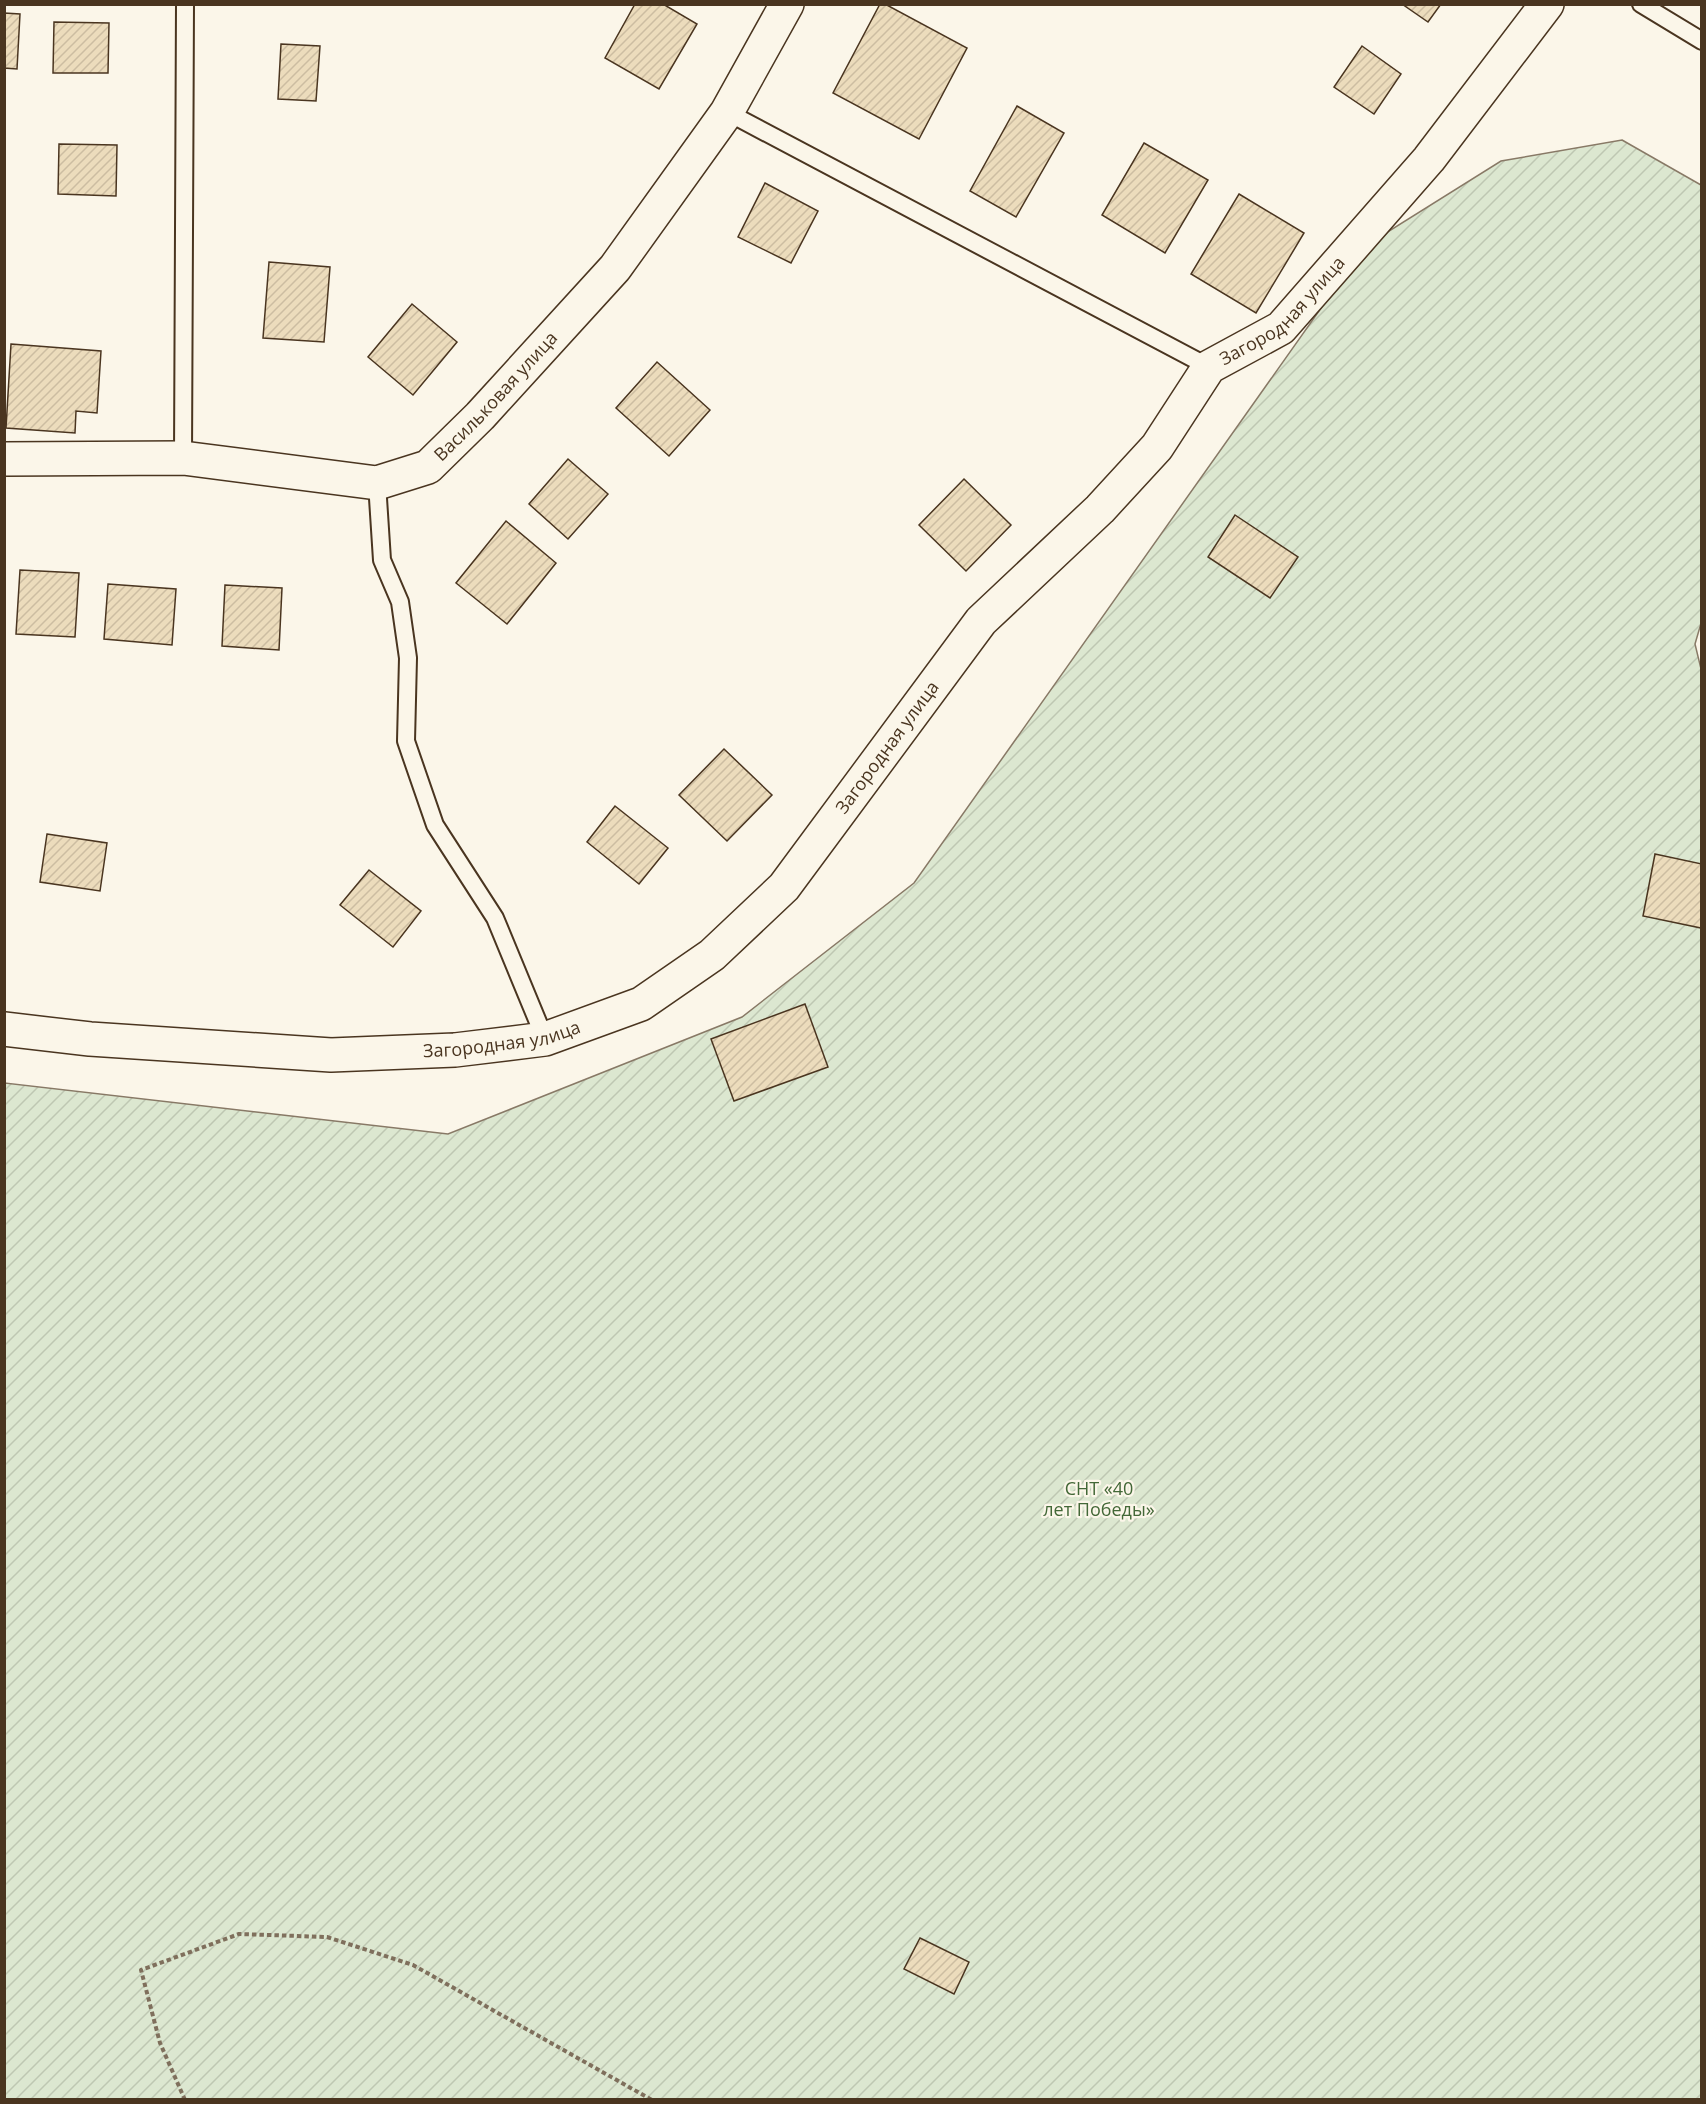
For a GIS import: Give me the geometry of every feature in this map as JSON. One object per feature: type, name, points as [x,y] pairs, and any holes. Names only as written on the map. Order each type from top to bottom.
[{"type":"street","name":"Васильковая улица","points":[[4,459],[183,459],[377,483],[428,467],[480,416],[615,268],[727,112],[787,4]]},
{"type":"street","name":"Загородная улица","points":[[4,1029],[90,1039],[330,1055],[455,1050],[545,1039],[641,1004],[712,955],[784,887],[981,621],[1100,509],[1149,456],[1209,367],[1281,328],[1429,159],[1547,4]]},
{"type":"lane","points":[[183,459],[185,4]]},
{"type":"lane","points":[[1641,4],[1701,41]]},
{"type":"lane","points":[[727,112],[1209,367]]},
{"type":"lane","points":[[377,483],[382,560],[400,602],[408,658],[406,741],[435,825],[495,918],[545,1039]]},
{"type":"path","points":[[185,2100],[160,2043],[141,1970],[239,1934],[327,1936],[413,1965],[652,2100]]},
{"type":"green space","name":"СНТ «40 лет Победы»","points":[[1622,140],[1701,185],[1702,620],[1695,644],[1702,673],[1701,2099],[5,2100],[5,1083],[448,1134],[742,1017],[914,883],[1365,246],[1501,161]]},
{"type":"building","points":[[635,4],[663,4],[697,24],[659,89],[605,58]]},
{"type":"building","points":[[880,4],[885,4],[967,48],[919,139],[833,93]]},
{"type":"building","points":[[1402,4],[1441,4],[1428,22]]},
{"type":"building","points":[[4,13],[20,14],[17,69],[4,68]]},
{"type":"building","points":[[54,22],[109,23],[108,73],[53,73]]},
{"type":"building","points":[[281,44],[320,46],[316,101],[278,99]]},
{"type":"building","points":[[1362,46],[1401,74],[1374,114],[1334,87]]},
{"type":"building","points":[[1017,106],[1064,133],[1016,217],[970,191]]},
{"type":"building","points":[[1144,143],[1208,180],[1165,253],[1102,215]]},
{"type":"building","points":[[59,144],[117,145],[116,196],[58,194]]},
{"type":"building","points":[[765,183],[818,211],[791,263],[738,237]]},
{"type":"building","points":[[1239,194],[1304,233],[1256,313],[1191,274]]},
{"type":"building","points":[[269,262],[330,267],[324,342],[263,338]]},
{"type":"building","points":[[412,304],[457,342],[413,395],[368,357]]},
{"type":"building","points":[[11,344],[101,351],[97,413],[76,411],[75,433],[6,428]]},
{"type":"building","points":[[657,362],[710,410],[669,456],[616,408]]},
{"type":"building","points":[[568,459],[608,494],[568,539],[529,504]]},
{"type":"building","points":[[964,479],[1011,525],[966,571],[919,525]]},
{"type":"building","points":[[1235,515],[1298,557],[1270,598],[1208,557]]},
{"type":"building","points":[[506,521],[556,563],[507,624],[456,583]]},
{"type":"building","points":[[20,570],[79,573],[75,637],[16,634]]},
{"type":"building","points":[[108,584],[176,589],[172,645],[104,639]]},
{"type":"building","points":[[225,585],[282,588],[279,650],[222,646]]},
{"type":"building","points":[[724,749],[772,795],[727,841],[679,795]]},
{"type":"building","points":[[615,806],[668,848],[639,884],[587,842]]},
{"type":"building","points":[[47,834],[107,843],[100,891],[40,882]]},
{"type":"building","points":[[1655,854],[1702,864],[1701,928],[1643,916]]},
{"type":"building","points":[[369,870],[421,911],[393,947],[340,905]]},
{"type":"building","points":[[805,1004],[828,1067],[734,1101],[711,1039]]},
{"type":"building","points":[[920,1938],[969,1962],[954,1994],[904,1969]]}]
